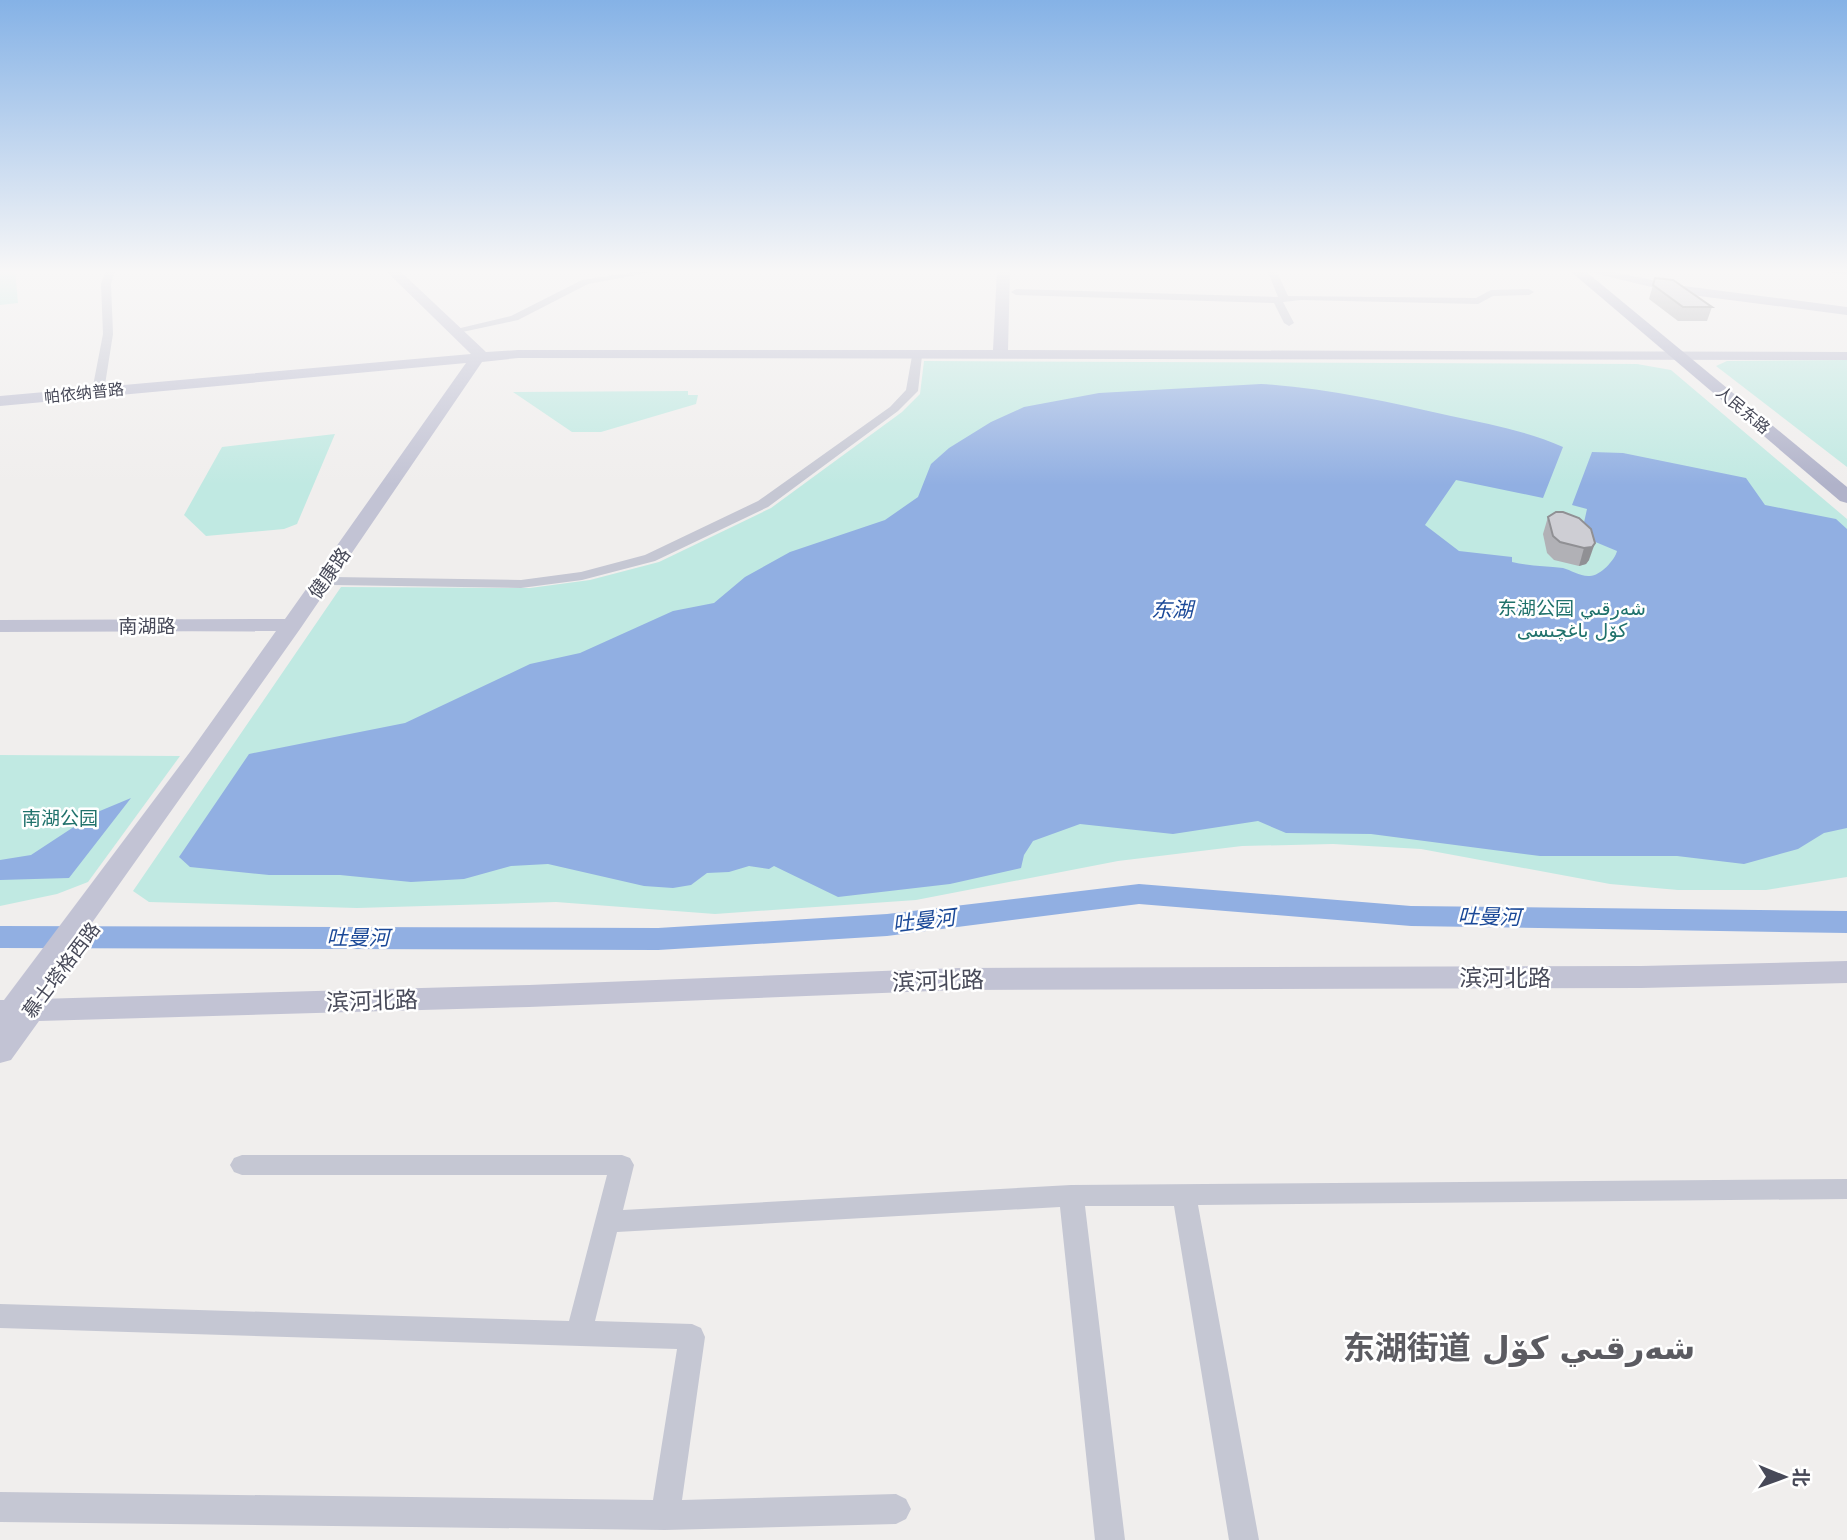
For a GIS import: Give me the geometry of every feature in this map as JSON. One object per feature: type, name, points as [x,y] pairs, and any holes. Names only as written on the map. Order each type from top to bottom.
[{"type":"main road","points":[[471,342],[483,354]]},
{"type":"main road","points":[[1007,342],[1007,354]]},
{"type":"main road","points":[[1007,354],[1009,342]]},
{"type":"main road","name":"人民东路","points":[[1666,342],[1847,485]]},
{"type":"main road","name":"人民东路","points":[[1668,342],[1847,497]]},
{"type":"main road","name":"帕依纳普路","points":[[0,399],[483,354],[1684,356],[1847,353]]},
{"type":"main road","name":"帕依纳普路","points":[[483,354],[1007,354]]},
{"type":"main road","name":"健康路","points":[[111,888],[333,581],[483,354]]},
{"type":"main road","name":"健康路","points":[[111,888],[483,354]]},
{"type":"main road","name":"南湖路","points":[[0,626],[293,625]]},
{"type":"main road","name":"慕士塔格西路","points":[[0,1051],[10,1015],[53,971],[111,888]]},
{"type":"main road","name":"滨河北路","points":[[10,1015],[958,979],[1627,978],[1847,972]]},
{"type":"street","points":[[99,389],[107,342]]},
{"type":"street","points":[[333,581],[521,584],[582,576],[650,558],[762,504],[894,409],[912,391],[917,356]]},
{"type":"street","points":[[242,1165],[622,1165],[579,1333]]},
{"type":"street","points":[[607,1222],[1071,1196],[1847,1189]]},
{"type":"street","points":[[1184,1195],[1244,1540]]},
{"type":"street","points":[[1071,1196],[1110,1540]]},
{"type":"street","points":[[0,1316],[692,1337],[665,1515]]},
{"type":"street","points":[[0,1507],[665,1515],[896,1508]]},
{"type":"green space","points":[[1847,360],[1847,467],[1716,366],[1727,361]]},
{"type":"green space","name":"东湖","points":[[924,361],[1637,364],[1671,370],[1847,519],[1847,877],[1766,890],[1678,890],[1610,884],[1421,849],[1333,844],[1242,846],[1118,861],[916,900],[715,914],[556,902],[357,908],[149,902],[133,891],[341,587],[530,588],[590,580],[659,562],[771,508],[902,412],[920,394]]},
{"type":"green space","points":[[688,391],[688,395],[698,395],[696,404],[601,432],[572,432],[513,392]]},
{"type":"green space","points":[[335,434],[297,524],[284,529],[206,536],[184,515],[222,447]]},
{"type":"green space","name":"南湖公园","points":[[0,755],[180,756],[88,882],[57,894],[0,906]]},
{"type":"water","name":"东湖","points":[[1261,384],[1333,392],[1404,406],[1508,428],[1563,447],[1543,498],[1456,480],[1425,525],[1459,551],[1512,557],[1512,562],[1563,568],[1587,576],[1602,570],[1617,551],[1581,536],[1587,509],[1572,505],[1592,452],[1623,453],[1746,478],[1765,505],[1836,519],[1847,529],[1847,828],[1824,833],[1798,849],[1744,864],[1677,856],[1540,856],[1371,834],[1286,833],[1258,821],[1173,834],[1080,824],[1033,841],[1024,855],[1021,868],[950,884],[838,897],[774,866],[769,869],[749,866],[729,872],[707,873],[691,885],[673,888],[644,886],[548,864],[511,866],[464,879],[411,882],[340,875],[269,875],[190,867],[179,857],[249,754],[405,723],[530,664],[580,653],[673,611],[714,603],[745,577],[790,552],[885,520],[918,497],[931,464],[949,448],[991,422],[1024,407],[1099,393]]},
{"type":"water","points":[[131,798],[69,878],[0,880],[0,860],[31,855],[95,813]]},
{"type":"building","points":[[1556,512],[1579,518],[1591,529],[1595,543],[1592,547],[1584,548],[1560,542],[1553,536],[1548,517]]},
{"type":"waterway","name":"吐曼河","points":[[0,937],[658,939],[887,925],[1139,894],[1411,916],[1847,922]]},
{"type":"district","name":"东湖街道 شەرقىي كۆل","points":[[1519,1348]]},
{"type":"park label","name":"东湖公园 شەرقىي كۆل باغچىسى","points":[[1572,619]]}]
